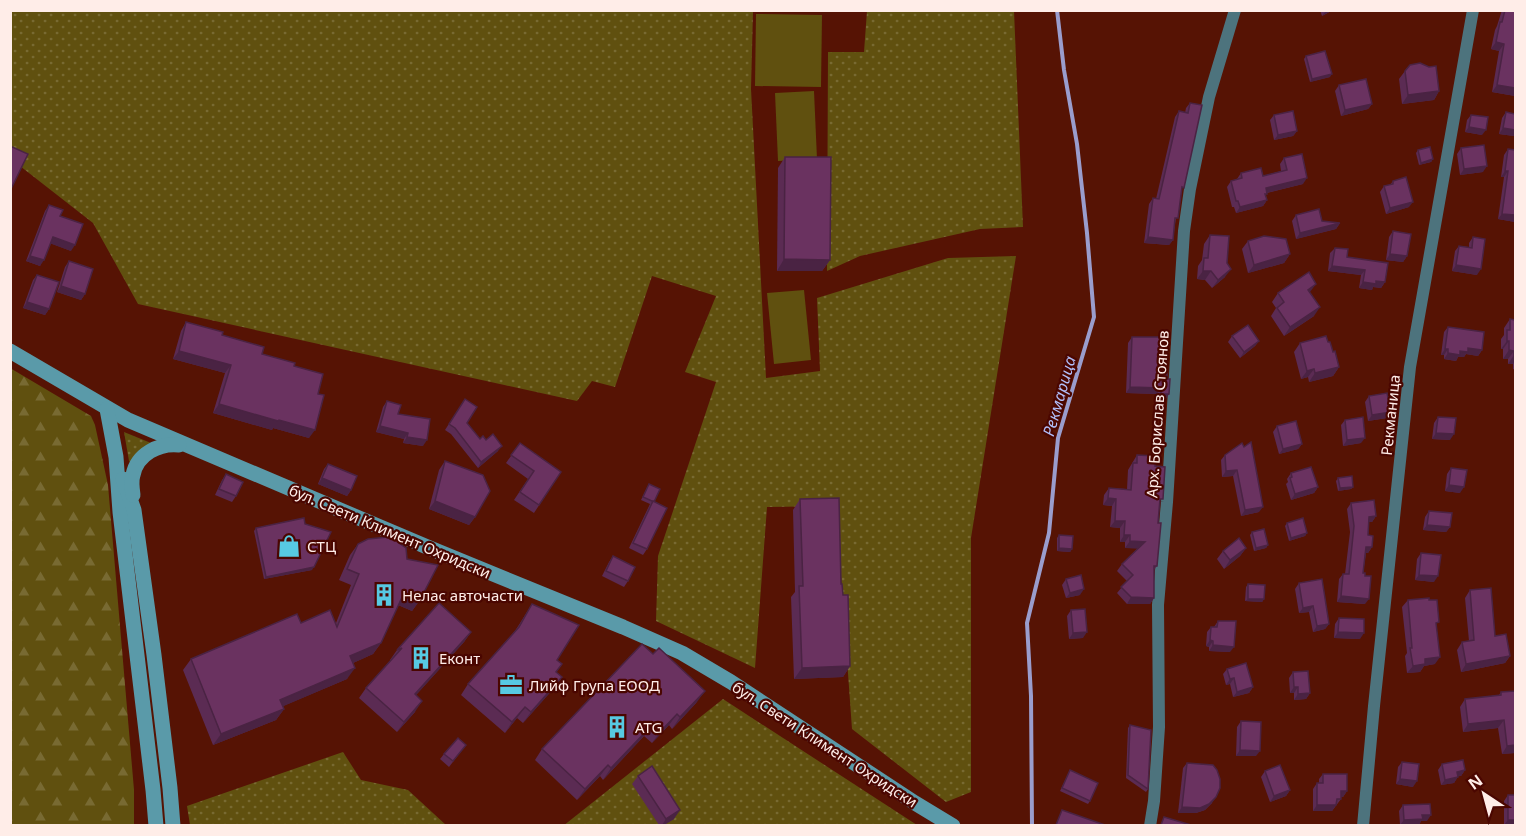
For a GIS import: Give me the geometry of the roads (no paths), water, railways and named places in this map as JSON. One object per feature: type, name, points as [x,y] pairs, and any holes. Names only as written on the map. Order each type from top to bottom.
[{"type":"main road","name":"бул. Свети Климент Охридски","points":[[10,351],[128,420],[682,653],[953,825]]},
{"type":"main road","points":[[107,409],[116,457],[120,512],[156,825]]},
{"type":"main road","points":[[173,825],[154,655],[134,510],[133,474],[143,456],[155,448],[178,444],[194,448]]},
{"type":"main road","points":[[116,457],[134,510]]},
{"type":"street","name":"Арх. Борислав Стоянов","points":[[1150,825],[1160,727],[1158,605],[1167,502],[1184,231],[1190,189],[1209,98],[1235,10]]},
{"type":"street","name":"Рекманица","points":[[1364,825],[1374,706],[1410,367],[1473,10]]},
{"type":"waterway","name":"Рекмарица","points":[[1032,826],[1031,696],[1027,623],[1049,533],[1058,438],[1094,317],[1077,144],[1064,70],[1057,10]]},
{"type":"place","name":"СТЦ","points":[[289,546]]},
{"type":"place","name":"Нелас авточасти","points":[[384,595]]},
{"type":"place","name":"Еконт","points":[[421,658]]},
{"type":"place","name":"Лийф Група ЕООД","points":[[511,685]]},
{"type":"place","name":"ATG","points":[[617,727]]}]
